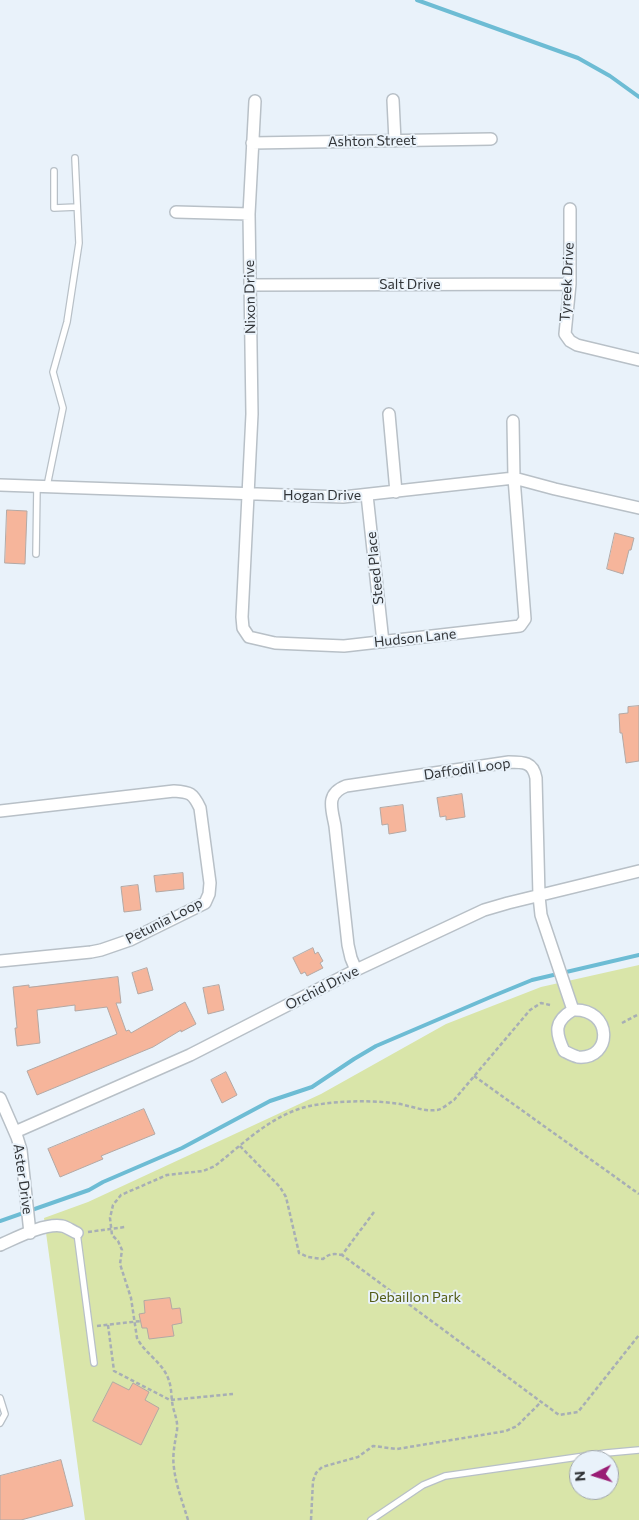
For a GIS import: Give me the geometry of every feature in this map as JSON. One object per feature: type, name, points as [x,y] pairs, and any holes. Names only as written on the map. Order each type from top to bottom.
[{"type":"street","points":[[393,100],[395,140]]},
{"type":"street","name":"Nixon Drive","points":[[249,494],[252,414],[249,214],[255,101]]},
{"type":"street","name":"Ashton Street","points":[[252,143],[491,139]]},
{"type":"street","name":"Tyreek Drive","points":[[570,209],[570,284],[564,330],[567,339],[583,347],[639,360]]},
{"type":"street","points":[[176,212],[249,214]]},
{"type":"street","name":"Salt Drive","points":[[250,285],[570,284]]},
{"type":"street","points":[[389,414],[396,492]]},
{"type":"street","name":"Hudson Lane","points":[[249,494],[242,617],[243,628],[249,637],[275,643],[344,646],[520,626],[525,619],[514,478],[513,422]]},
{"type":"street","name":"Hogan Drive","points":[[0,485],[343,496],[396,492],[514,478],[555,490],[639,508]]},
{"type":"street","name":"Steed Place","points":[[367,495],[383,642]]},
{"type":"street","name":"Daffodil Loop","points":[[356,970],[348,945],[332,808],[334,794],[346,786],[509,762],[526,763],[532,766],[536,778],[541,916],[573,1010]]},
{"type":"street","name":"Petunia Loop","points":[[0,811],[174,791],[191,794],[200,808],[210,883],[209,894],[204,903],[130,940],[91,952],[0,961]]},
{"type":"street","name":"Orchid Drive","points":[[15,1132],[190,1055],[356,970],[484,910],[508,902],[639,871]]},
{"type":"street","points":[[583,1009],[591,1012],[598,1020],[604,1032],[601,1047],[590,1056],[577,1057],[564,1051],[557,1037],[558,1024],[564,1015],[573,1010],[583,1009]]},
{"type":"street","name":"Aster Drive","points":[[0,1098],[21,1150],[30,1232]]},
{"type":"street","name":"Aster Drive","points":[[0,1245],[30,1232],[58,1226],[77,1233]]},
{"type":"lane","points":[[36,554],[42,486],[63,408],[52,372],[67,322],[79,244],[75,158]]},
{"type":"lane","points":[[54,171],[54,208],[78,207]]},
{"type":"lane","points":[[77,1233],[94,1363]]},
{"type":"lane","points":[[0,1398],[5,1414],[0,1423]]},
{"type":"lane","points":[[371,1520],[423,1485],[445,1476],[597,1454],[639,1450]]},
{"type":"path","points":[[188,1520],[178,1490],[174,1468],[173,1450],[177,1421],[169,1379],[137,1338],[131,1298],[120,1264],[122,1250],[118,1241],[112,1235],[110,1218],[113,1205],[121,1195],[167,1175],[204,1171],[214,1166],[275,1119],[287,1113],[314,1105],[367,1101],[439,1110],[454,1100],[530,1010],[541,1003],[550,1005]]},
{"type":"path","points":[[622,1023],[639,1014]]},
{"type":"path","points":[[474,1076],[639,1194]]},
{"type":"path","points":[[240,1146],[280,1187],[286,1197],[299,1253],[308,1258],[323,1259],[335,1253],[342,1255],[559,1415],[578,1412],[639,1335]]},
{"type":"path","points":[[342,1255],[374,1212]]},
{"type":"path","points":[[77,1233],[125,1226]]},
{"type":"path","points":[[89,1327],[140,1321]]},
{"type":"path","points":[[108,1325],[114,1371],[172,1400],[233,1394]]},
{"type":"path","points":[[311,1520],[313,1481],[316,1473],[322,1467],[358,1457],[373,1446],[397,1449],[506,1431],[518,1426],[541,1402]]},
{"type":"green space","name":"Debaillon Park","points":[[639,965],[639,1520],[85,1520],[44,1218],[88,1202],[321,1094],[446,1024],[541,987]]},
{"type":"building","points":[[7,510],[27,511],[25,564],[5,563]]},
{"type":"building","points":[[615,533],[634,538],[623,574],[607,569]]},
{"type":"building","points":[[639,706],[639,761],[626,763],[622,733],[620,733],[619,714],[628,713],[628,707]]},
{"type":"building","points":[[462,794],[465,817],[446,820],[446,816],[440,817],[437,798]]},
{"type":"building","points":[[403,805],[406,831],[389,834],[388,824],[382,825],[380,808]]},
{"type":"building","points":[[183,873],[184,889],[156,892],[154,876]]},
{"type":"building","points":[[138,885],[141,910],[124,912],[121,887]]},
{"type":"building","points":[[313,948],[315,954],[318,952],[323,961],[320,963],[323,968],[307,976],[305,972],[301,974],[293,958]]},
{"type":"building","points":[[147,968],[153,990],[138,994],[132,973]]},
{"type":"building","points":[[118,977],[121,1003],[116,1003],[126,1031],[129,1030],[131,1033],[185,1002],[196,1024],[181,1032],[181,1030],[153,1047],[37,1095],[27,1071],[117,1034],[107,1007],[75,1011],[75,1005],[37,1010],[40,1043],[17,1046],[13,987],[29,985],[29,987]]},
{"type":"building","points":[[219,985],[224,1010],[208,1014],[203,988]]},
{"type":"building","points":[[226,1072],[237,1095],[222,1103],[211,1080]]},
{"type":"building","points":[[144,1109],[155,1134],[101,1156],[103,1159],[60,1177],[48,1149]]},
{"type":"building","points":[[170,1298],[172,1309],[180,1308],[182,1323],[172,1325],[174,1336],[149,1339],[147,1328],[142,1328],[139,1314],[145,1313],[144,1301]]},
{"type":"building","points":[[113,1382],[129,1390],[133,1383],[149,1392],[145,1400],[159,1408],[141,1445],[93,1421]]},
{"type":"building","points":[[61,1460],[73,1506],[21,1520],[0,1520],[0,1476]]},
{"type":"waterway","points":[[417,0],[578,58],[610,76],[639,97]]},
{"type":"waterway","points":[[0,1221],[89,1190],[103,1182],[182,1148],[270,1101],[312,1087],[376,1046],[493,996],[532,980],[639,955]]}]
